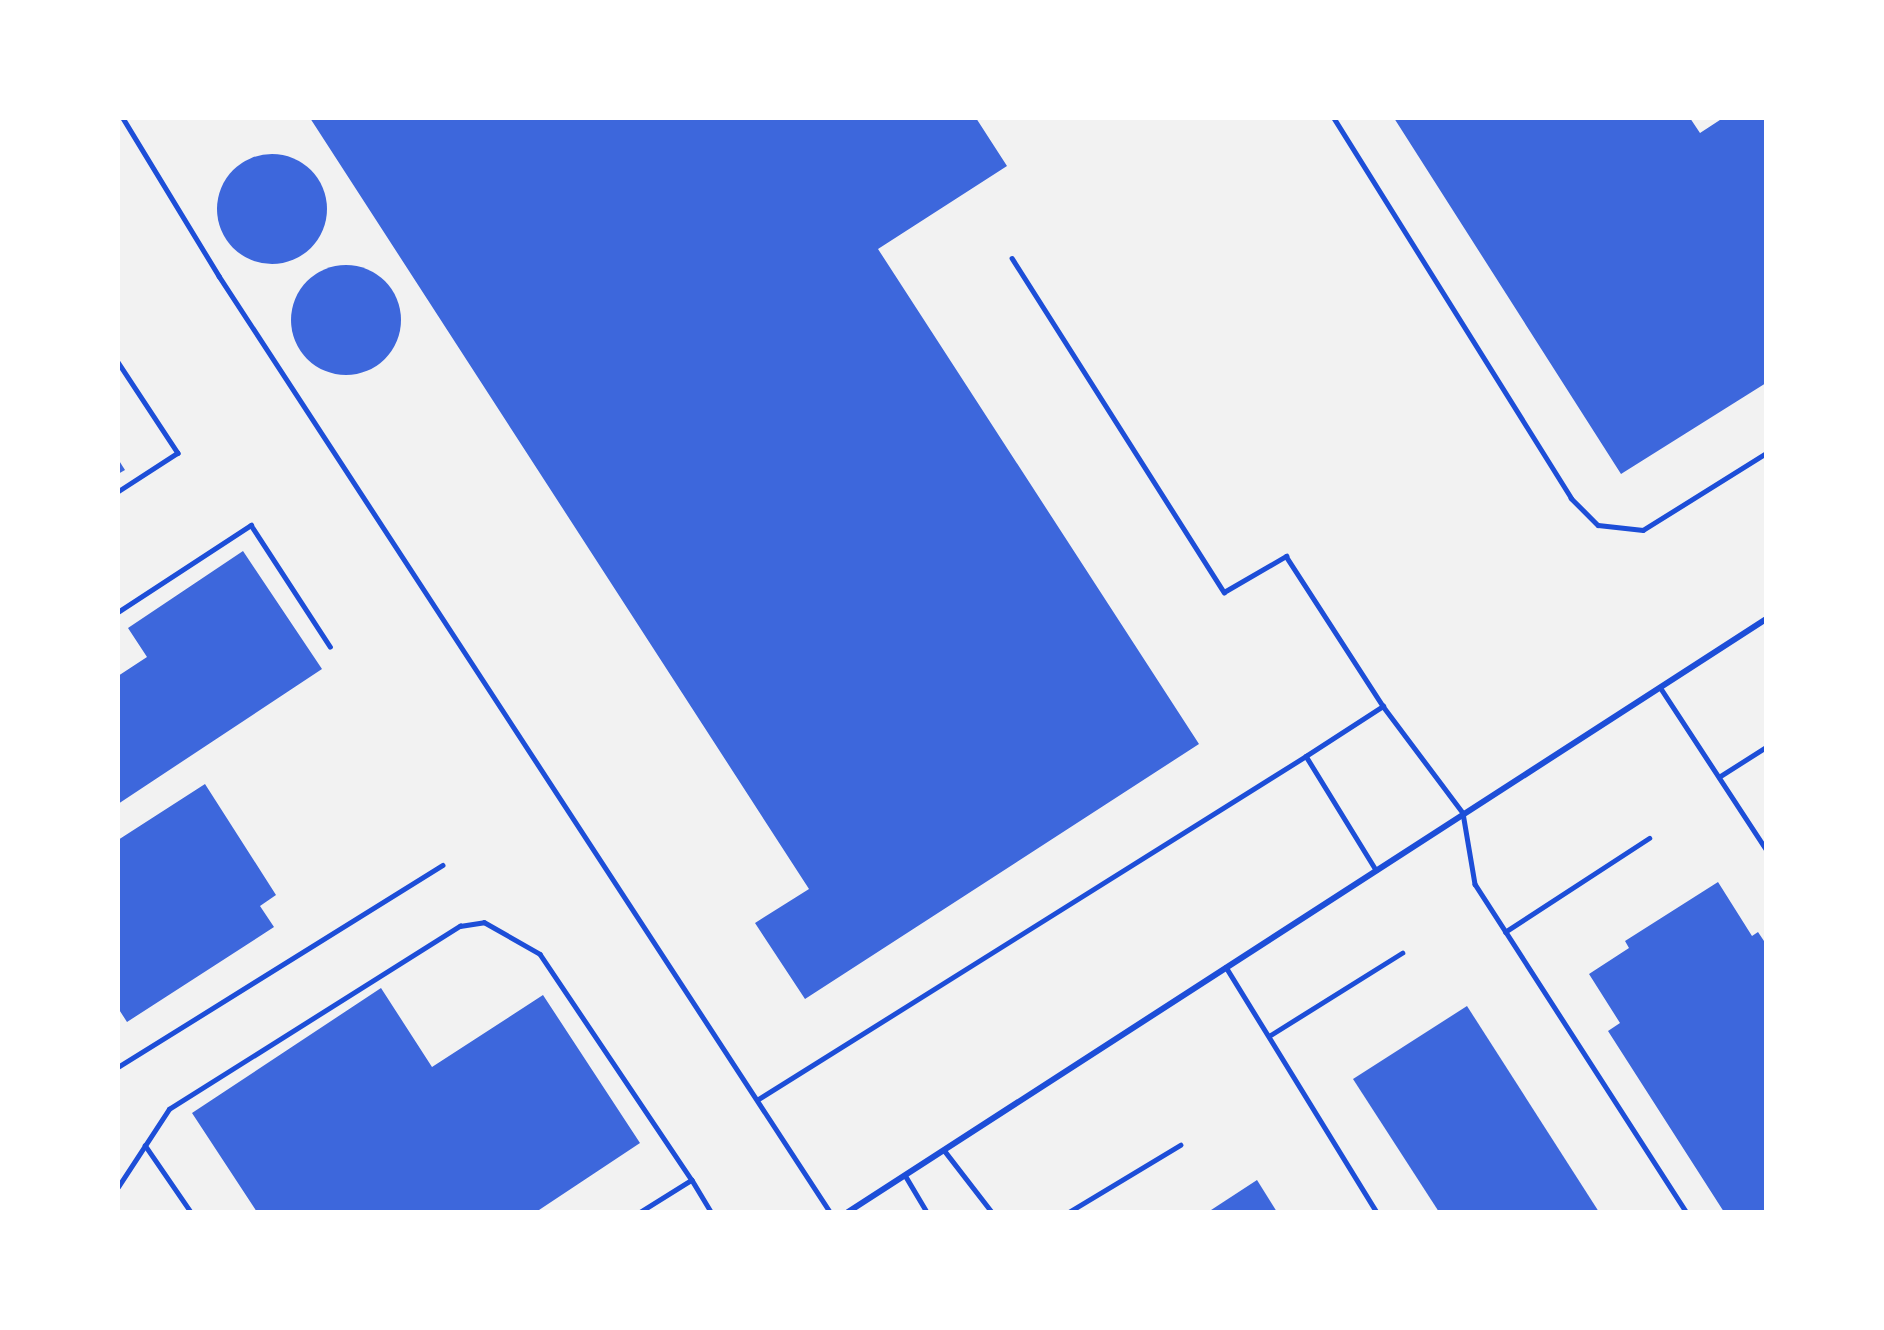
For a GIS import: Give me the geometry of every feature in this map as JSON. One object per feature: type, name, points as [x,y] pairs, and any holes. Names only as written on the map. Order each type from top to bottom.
[{"type":"street","points":[[848,1212],[1766,619]]},
{"type":"lane","points":[[123,118],[219,276],[830,1212]]},
{"type":"lane","points":[[1334,118],[1571,498],[1598,525],[1643,531],[1766,453]]},
{"type":"lane","points":[[1012,258],[1224,592],[1286,555],[1383,706],[1463,813],[1475,884],[1686,1212]]},
{"type":"lane","points":[[118,362],[178,453],[118,492]]},
{"type":"lane","points":[[118,612],[251,525],[330,646]]},
{"type":"lane","points":[[1660,687],[1766,849]]},
{"type":"lane","points":[[757,1100],[1383,706]]},
{"type":"lane","points":[[1719,777],[1766,747]]},
{"type":"lane","points":[[1306,756],[1376,870]]},
{"type":"lane","points":[[1505,932],[1649,838]]},
{"type":"lane","points":[[118,1067],[442,865]]},
{"type":"lane","points":[[118,1187],[169,1109],[460,926],[484,921],[540,954],[692,1180],[711,1212]]},
{"type":"lane","points":[[1269,1036],[1401,953]]},
{"type":"lane","points":[[1226,967],[1377,1212]]},
{"type":"lane","points":[[145,1145],[190,1212]]},
{"type":"lane","points":[[1069,1212],[1180,1145]]},
{"type":"lane","points":[[944,1150],[992,1212]]},
{"type":"lane","points":[[905,1175],[927,1212]]},
{"type":"lane","points":[[641,1212],[692,1180]]},
{"type":"building","points":[[310,118],[976,118],[1007,166],[878,249],[1199,744],[805,999],[755,923],[809,889]]},
{"type":"building","points":[[1394,118],[1690,118],[1700,133],[1723,118],[1766,118],[1766,383],[1621,474]]},
{"type":"building","points":[[272,154],[293,158],[311,170],[323,188],[327,209],[323,230],[311,248],[293,260],[272,264],[251,260],[233,248],[221,230],[217,209],[221,188],[233,170],[251,158]]},
{"type":"building","points":[[346,265],[367,269],[385,281],[397,299],[401,320],[397,341],[385,359],[367,371],[346,375],[325,371],[307,359],[295,341],[291,320],[295,299],[307,281],[325,269]]},
{"type":"building","points":[[118,459],[125,470],[118,474]]},
{"type":"building","points":[[243,551],[322,669],[118,804],[118,676],[147,657],[128,628]]},
{"type":"building","points":[[205,784],[276,895],[260,906],[274,927],[127,1022],[118,1008],[118,840]]},
{"type":"building","points":[[1718,882],[1752,936],[1758,932],[1766,944],[1766,1212],[1724,1212],[1608,1031],[1620,1023],[1589,974],[1629,948],[1625,941]]},
{"type":"building","points":[[381,988],[432,1067],[543,995],[640,1143],[536,1212],[257,1212],[192,1113]]},
{"type":"building","points":[[1467,1006],[1599,1212],[1439,1212],[1353,1079]]},
{"type":"building","points":[[1257,1180],[1277,1212],[1208,1212]]}]
